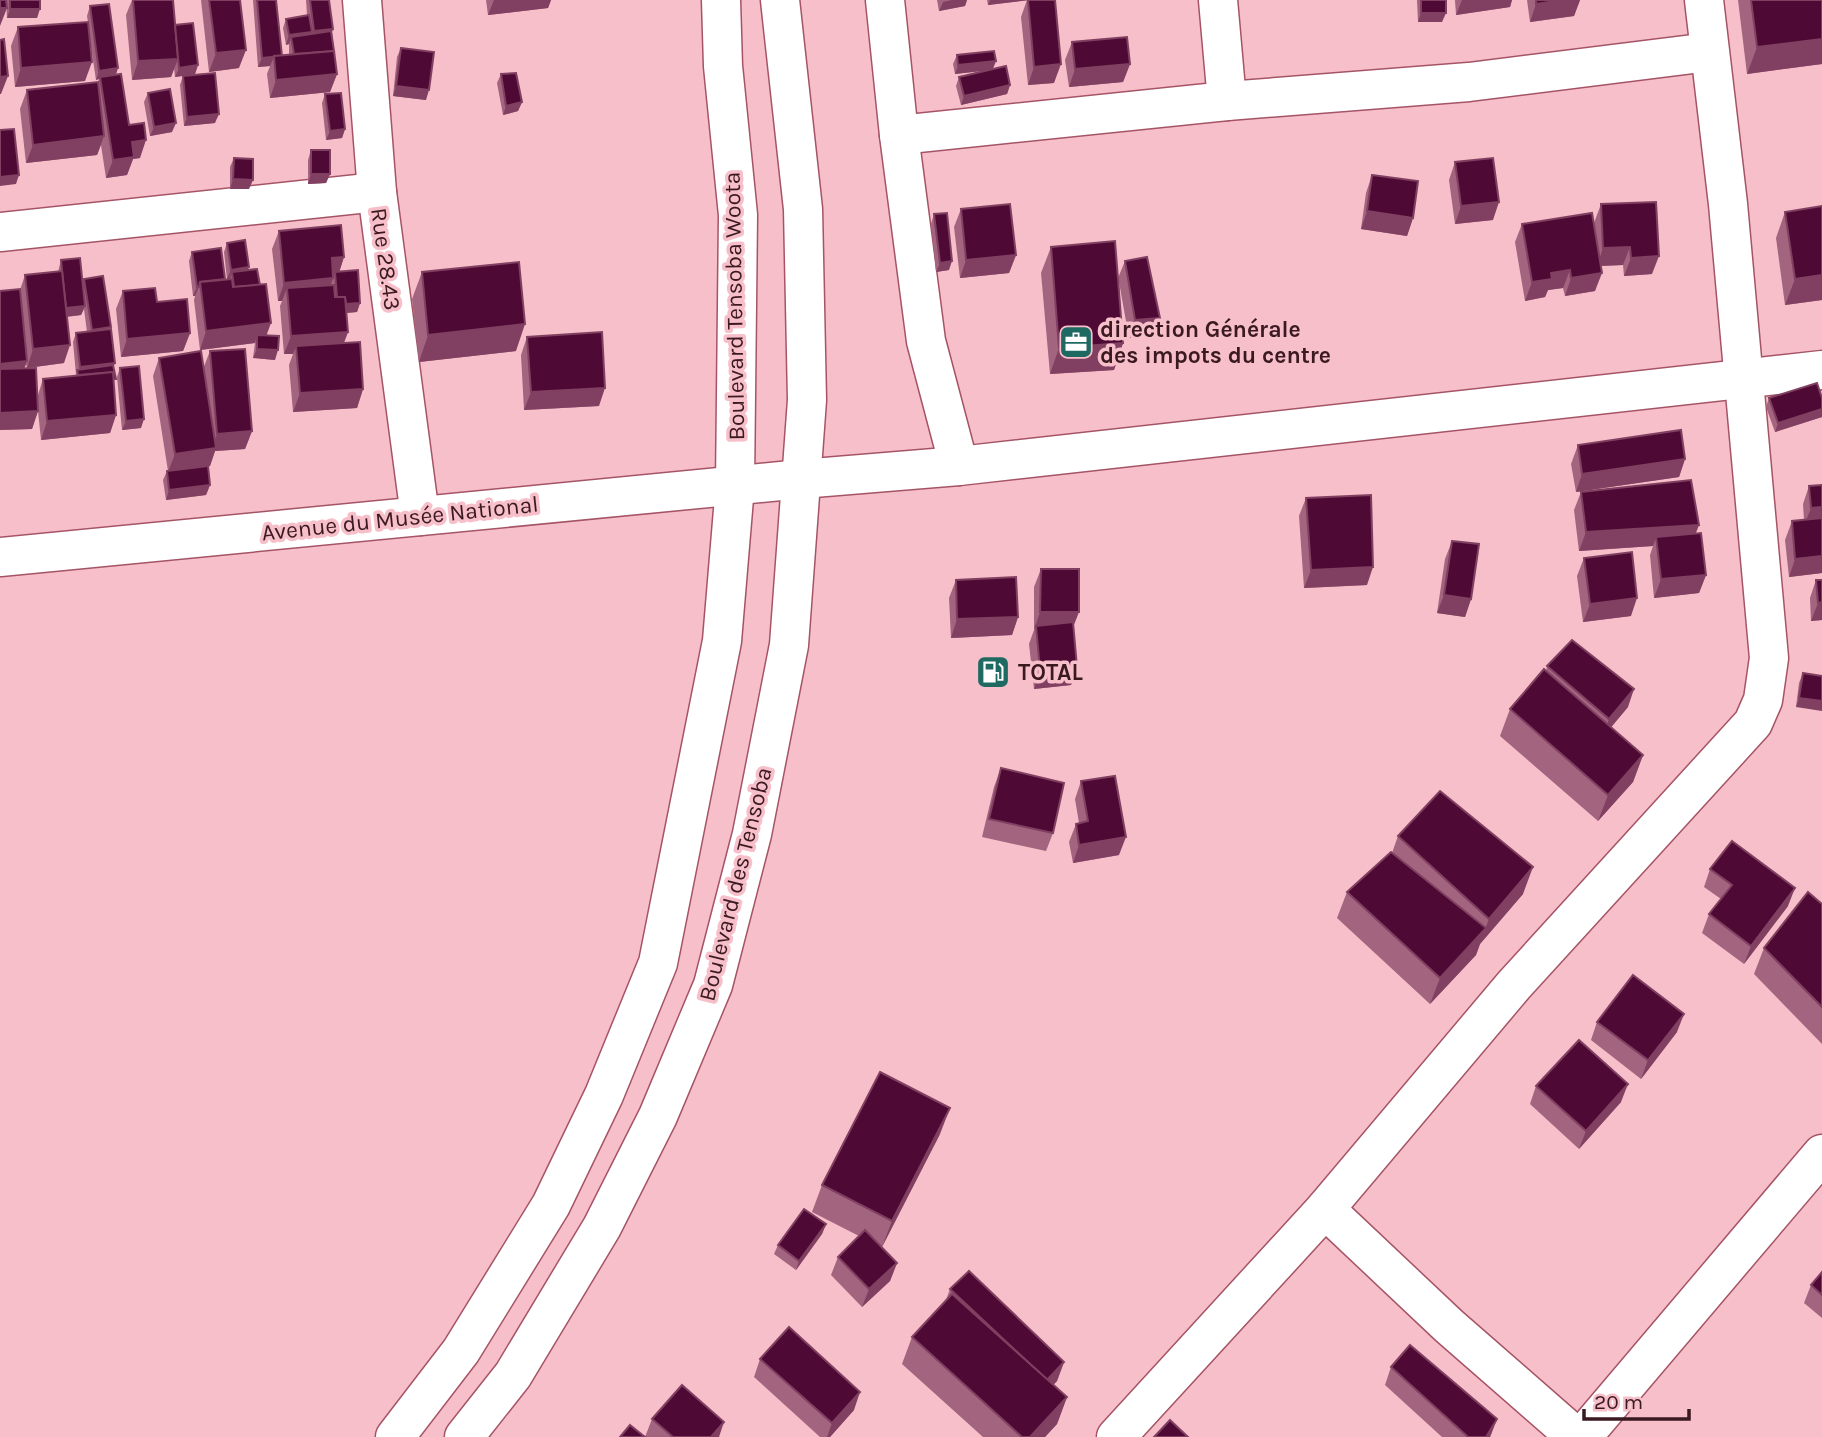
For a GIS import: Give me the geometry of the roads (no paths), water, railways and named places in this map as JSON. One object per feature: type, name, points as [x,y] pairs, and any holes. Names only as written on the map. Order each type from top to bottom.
[{"type":"street","name":"Rue 28.43","points":[[362,0],[377,192],[420,516]]},
{"type":"street","name":"Boulevard Tensoba Woota","points":[[721,0],[723,66],[738,215],[736,486]]},
{"type":"street","points":[[780,0],[803,209],[807,400],[801,479]]},
{"type":"street","points":[[885,0],[899,135],[926,341],[959,466]]},
{"type":"street","points":[[1217,0],[1227,101]]},
{"type":"street","points":[[1116,1437],[1325,1209],[1514,985],[1753,723],[1763,700],[1769,658],[1728,204],[1704,0]]},
{"type":"street","points":[[899,135],[1227,101],[1469,82],[1709,52]]},
{"type":"street","points":[[0,232],[377,192]]},
{"type":"street","name":"Avenue du Musée National","points":[[0,557],[959,466],[1744,376],[1822,370]]},
{"type":"street","name":"Boulevard des Tensoba","points":[[464,1437],[513,1375],[602,1227],[659,1116],[713,985],[752,834],[789,645],[801,479]]},
{"type":"street","points":[[395,1437],[461,1352],[551,1205],[604,1095],[657,963],[722,641],[736,486]]},
{"type":"street","points":[[1582,1437],[1822,1154]]},
{"type":"street","points":[[1325,1209],[1449,1326],[1576,1437]]},
{"type":"place","name":"direction Générale des impots du centre","points":[[1076,342]]},
{"type":"place","name":"TOTAL","points":[[993,672]]}]
